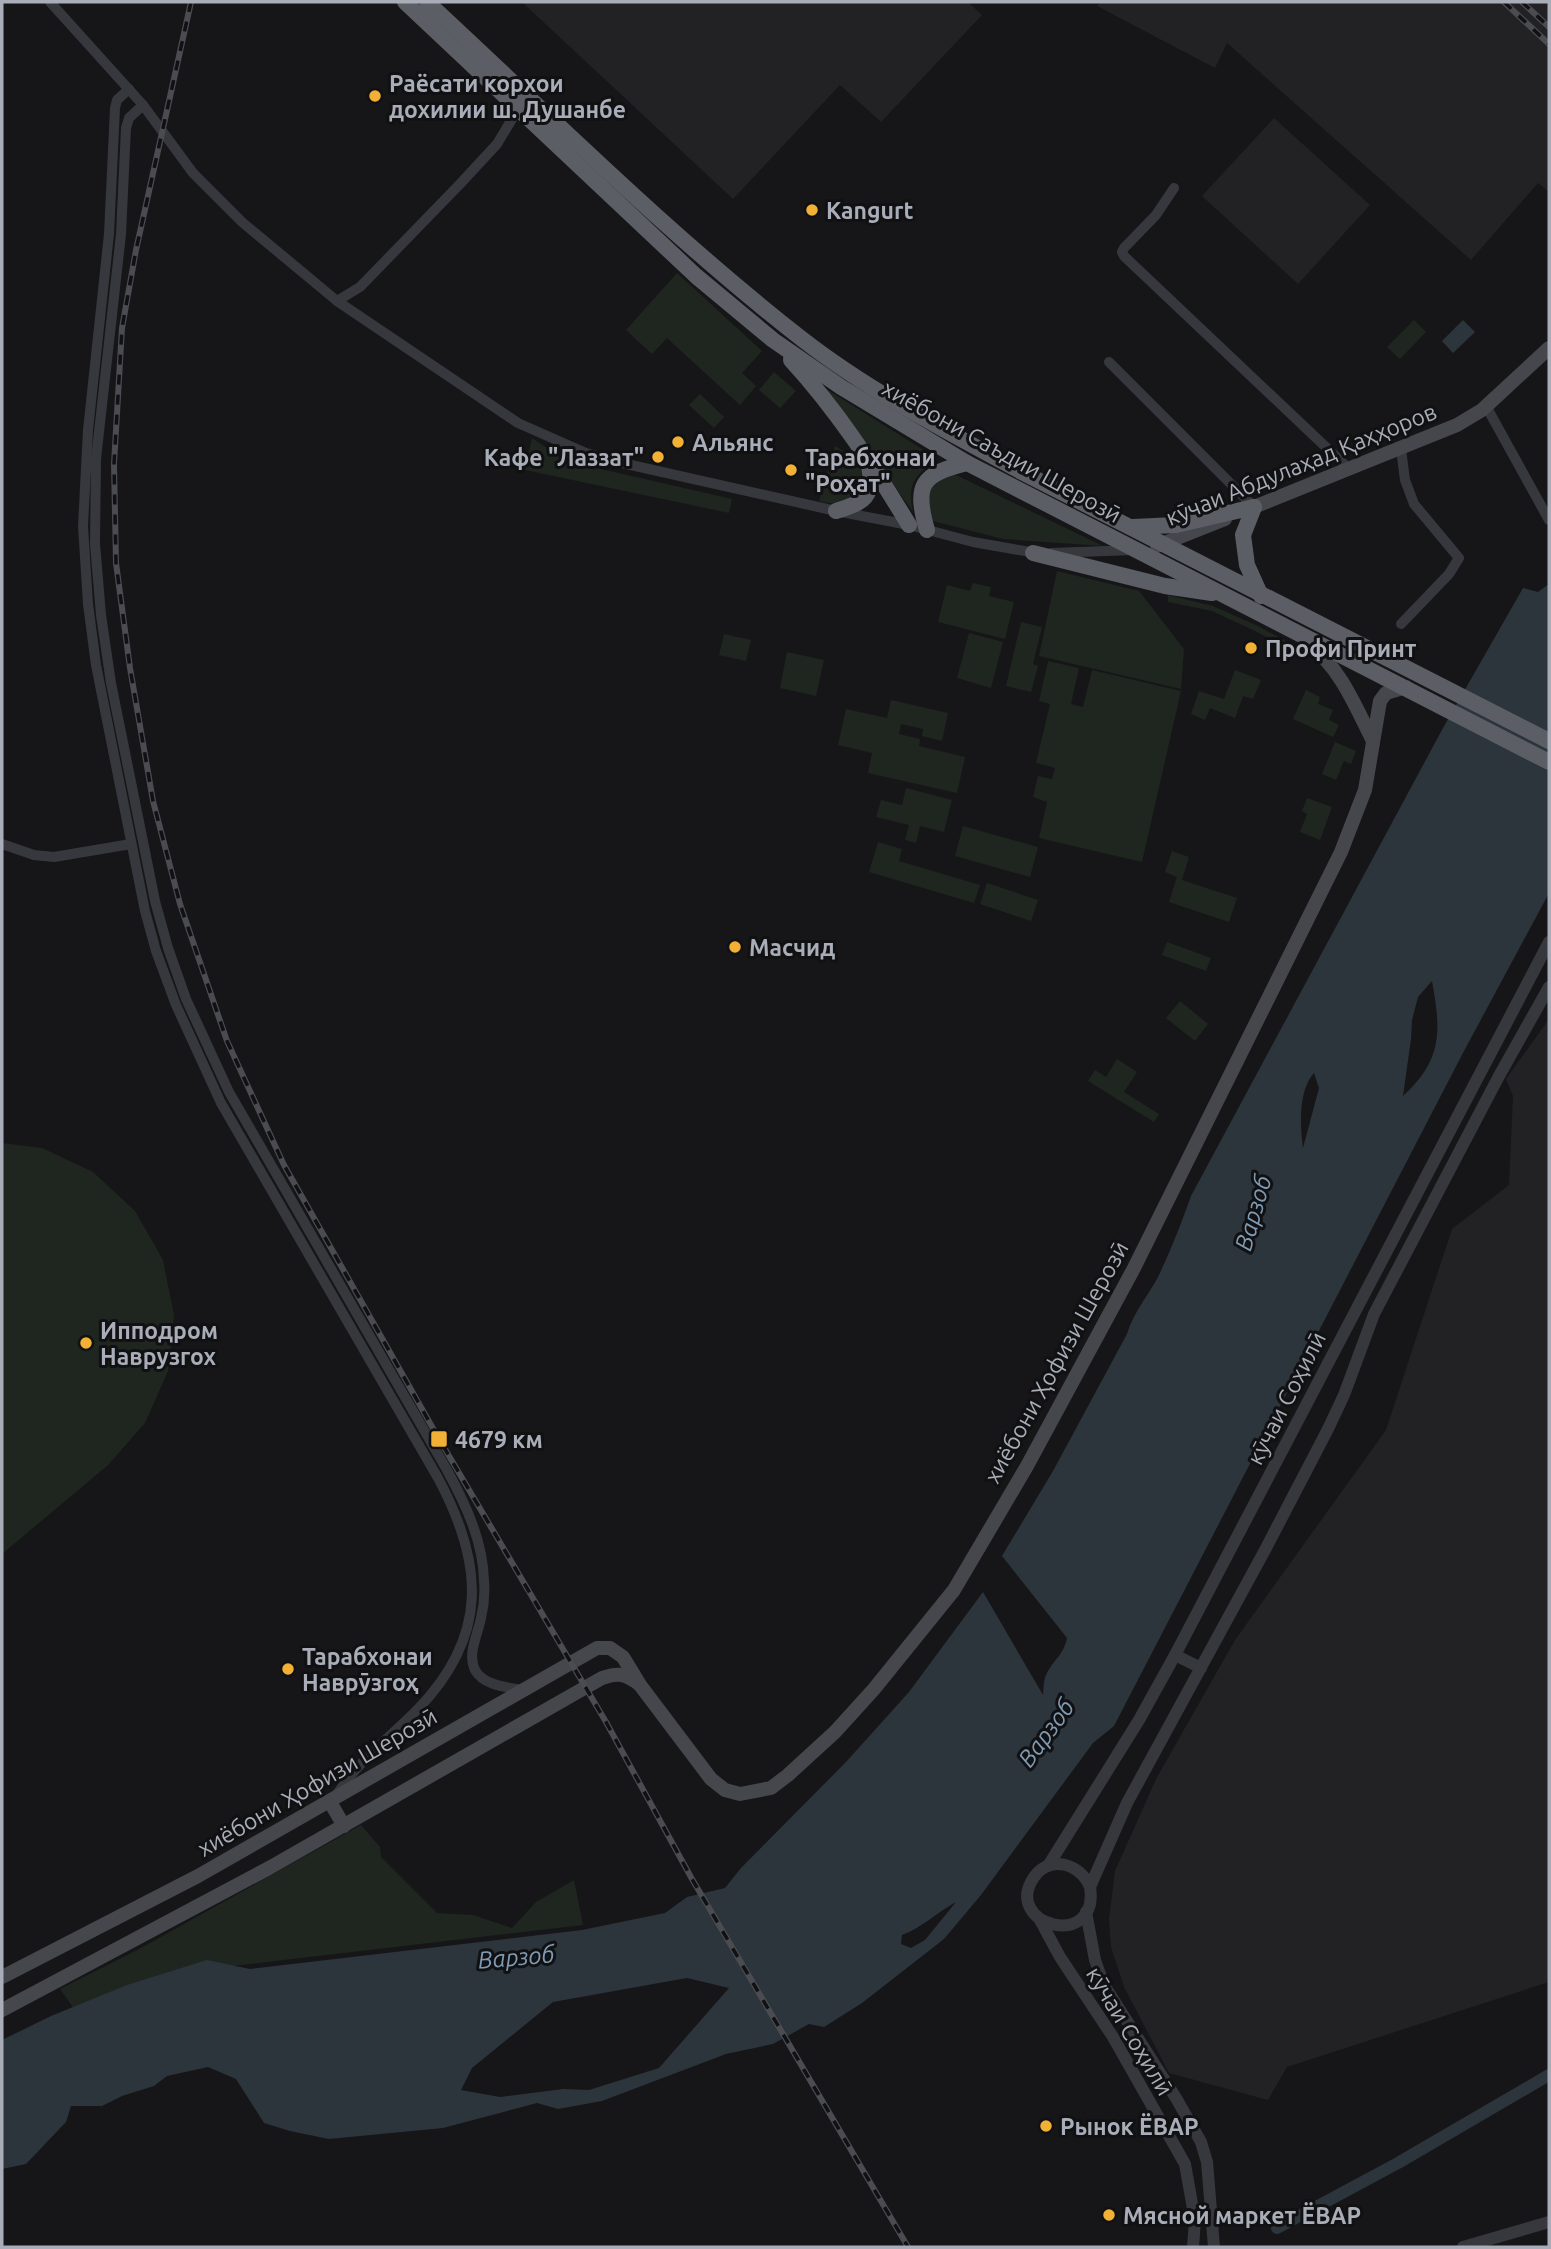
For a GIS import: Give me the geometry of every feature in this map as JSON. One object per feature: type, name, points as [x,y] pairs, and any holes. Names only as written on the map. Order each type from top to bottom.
[{"type":"highway","name":"хиёбони Саъдии Шерозӣ","points":[[404,2],[696,276],[773,340],[863,401],[967,463],[1549,762]]},
{"type":"highway","name":"хиёбони Саъдии Шерозӣ","points":[[428,2],[706,261],[804,340],[861,379],[940,428],[1162,545],[1549,741]]},
{"type":"highway","points":[[773,340],[809,380],[868,460],[909,525]]},
{"type":"highway","points":[[836,512],[852,507],[866,496],[872,483],[868,460]]},
{"type":"highway","points":[[927,530],[920,505],[921,492],[926,481],[947,467],[967,463]]},
{"type":"highway","points":[[1126,526],[1175,525],[1254,507]]},
{"type":"highway","points":[[1254,507],[1243,535],[1247,565],[1261,596]]},
{"type":"highway","points":[[1033,553],[1165,586],[1224,595]]},
{"type":"highway","points":[[1298,632],[1298,621],[1305,617]]},
{"type":"main road","name":"кӯчаи Абдулаҳад Қаҳҳоров","points":[[1138,550],[1162,545],[1457,425],[1486,406],[1549,348]]},
{"type":"main road","points":[[1298,632],[1321,653],[1344,683],[1372,739]]},
{"type":"main road","points":[[1372,739],[1380,701],[1386,693],[1406,687]]},
{"type":"main road","name":"хиёбони Ҳофизи Шерозӣ","points":[[2,1977],[184,1884],[601,1647],[614,1650],[623,1657],[640,1685],[711,1779],[724,1790],[740,1794],[771,1788],[788,1775],[835,1732],[889,1672],[954,1590],[1027,1466],[1133,1270],[1341,852],[1365,790],[1371,763],[1372,739]]},
{"type":"main road","points":[[2,2010],[213,1899],[602,1678],[625,1674],[640,1685]]},
{"type":"main road","points":[[333,1800],[344,1826]]},
{"type":"street","name":"кӯчаи Абдулаҳад Қаҳҳоров","points":[[50,2],[143,105],[193,173],[242,222],[337,301],[518,423],[586,453],[836,512],[909,525],[1033,553],[1138,550]]},
{"type":"street","points":[[129,89],[117,100],[115,107],[108,252],[91,390],[83,510],[94,651],[152,938],[191,1042],[228,1117],[444,1489],[465,1537],[471,1564],[471,1610],[455,1655],[431,1694],[352,1772],[333,1800]]},
{"type":"street","points":[[143,105],[129,118],[126,128],[121,234],[95,476],[95,551],[106,658],[145,858],[163,934],[199,1030],[229,1092],[459,1493],[479,1542],[484,1569],[484,1597],[472,1653],[474,1668],[486,1681],[523,1690]]},
{"type":"street","points":[[337,301],[360,287],[460,184],[497,144],[518,109]]},
{"type":"street","points":[[1174,188],[1156,215],[1124,248],[1124,256],[1349,469]]},
{"type":"street","points":[[1109,362],[1254,507]]},
{"type":"street","points":[[1486,406],[1549,520]]},
{"type":"street","points":[[1401,449],[1405,480],[1414,504],[1459,558],[1449,574],[1401,624]]},
{"type":"street","points":[[2,844],[34,855],[54,857],[131,844]]},
{"type":"street","name":"кӯчаи Соҳилӣ","points":[[1193,2247],[1195,2220],[1185,2164],[1113,2038],[1032,1909],[1029,1890],[1033,1878],[1048,1866],[1139,1720],[1175,1655],[1549,942]]},
{"type":"street","name":"кӯчаи Соҳилӣ","points":[[1214,2247],[1207,2162],[1201,2142],[1177,2098],[1104,1985],[1095,1960],[1086,1912],[1090,1887],[1126,1803],[1328,1429],[1344,1395],[1374,1314],[1549,987]]},
{"type":"street","points":[[315,1266],[325,1261]]},
{"type":"street","points":[[396,1406],[407,1399]]},
{"type":"street","points":[[1175,1655],[1201,1668]]},
{"type":"street","points":[[1048,1866],[1061,1864],[1074,1867],[1084,1876],[1090,1887]]},
{"type":"street","points":[[1040,1919],[1052,1925],[1064,1926],[1076,1922],[1086,1912]]},
{"type":"street","points":[[1463,2247],[1549,2221]]},
{"type":"shaded area","points":[[522,2],[968,2],[982,15],[881,122],[840,85],[733,199]]},
{"type":"shaded area","points":[[1100,2],[1549,2],[1549,192],[1538,183],[1471,260],[1227,43],[1215,68],[1097,6]]},
{"type":"shaded area","points":[[1274,118],[1370,205],[1298,284],[1202,196]]},
{"type":"shaded area","points":[[677,273],[762,351],[742,373],[756,386],[740,405],[667,338],[652,354],[626,330]]},
{"type":"shaded area","points":[[1414,320],[1426,332],[1400,359],[1387,347]]},
{"type":"shaded area","points":[[774,372],[796,391],[780,408],[759,390]]},
{"type":"shaded area","points":[[823,387],[938,459],[918,475],[912,487],[913,512]]},
{"type":"shaded area","points":[[700,394],[724,417],[714,428],[689,405]]},
{"type":"shaded area","points":[[532,438],[566,461],[732,499],[729,513],[525,470]]},
{"type":"shaded area","points":[[835,446],[855,461],[864,475],[865,482],[862,489],[850,498],[829,503],[819,501]]},
{"type":"shaded area","points":[[954,474],[1103,546],[1003,539],[933,521],[928,516],[927,493],[940,476]]},
{"type":"shaded area","points":[[1057,571],[1139,591],[1184,649],[1181,689],[1039,656]]},
{"type":"shaded area","points":[[973,583],[991,587],[989,596],[1014,602],[1005,639],[938,622],[947,585],[970,591]]},
{"type":"shaded area","points":[[1168,595],[1213,606],[1258,626],[1301,649],[1299,654],[1212,611],[1168,602]]},
{"type":"shaded area","points":[[1021,622],[1042,627],[1033,664],[1038,666],[1031,692],[1006,686]]},
{"type":"shaded area","points":[[969,633],[1003,642],[991,688],[957,678]]},
{"type":"shaded area","points":[[724,634],[751,640],[746,661],[719,655]]},
{"type":"shaded area","points":[[787,652],[824,660],[816,696],[780,688]]},
{"type":"shaded area","points":[[1048,661],[1079,668],[1071,704],[1083,707],[1092,670],[1181,691],[1142,862],[1039,838],[1047,802],[1033,797],[1038,776],[1052,779],[1055,768],[1036,763],[1050,704],[1039,701]]},
{"type":"shaded area","points":[[1235,670],[1261,680],[1253,699],[1243,696],[1235,718],[1210,708],[1205,720],[1191,714],[1199,691],[1224,699]]},
{"type":"shaded area","points":[[1306,690],[1320,697],[1318,704],[1333,710],[1329,720],[1339,725],[1333,737],[1293,719]]},
{"type":"shaded area","points":[[891,700],[948,713],[942,741],[922,736],[923,729],[901,724],[899,734],[920,739],[919,746],[965,757],[957,793],[868,773],[872,753],[838,745],[846,709],[887,718]]},
{"type":"shaded area","points":[[1335,742],[1356,751],[1351,764],[1344,761],[1336,780],[1322,774]]},
{"type":"shaded area","points":[[906,788],[952,800],[944,832],[920,826],[916,843],[905,840],[909,825],[876,817],[881,800],[902,805]]},
{"type":"shaded area","points":[[1307,798],[1332,807],[1320,840],[1300,832],[1307,814],[1302,811]]},
{"type":"shaded area","points":[[963,826],[1038,847],[1030,877],[955,856]]},
{"type":"shaded area","points":[[878,842],[902,849],[899,861],[980,885],[974,903],[869,872]]},
{"type":"shaded area","points":[[1172,851],[1189,857],[1182,880],[1237,898],[1229,922],[1169,902],[1177,877],[1165,872]]},
{"type":"shaded area","points":[[987,883],[1038,900],[1031,921],[980,904]]},
{"type":"shaded area","points":[[1167,942],[1211,958],[1206,971],[1162,955]]},
{"type":"shaded area","points":[[1180,1001],[1208,1024],[1195,1041],[1166,1018]]},
{"type":"shaded area","points":[[1549,1019],[1549,1982],[1287,2067],[1268,2100],[1169,2073],[1124,1987],[1111,1947],[1109,1919],[1115,1871],[1156,1779],[1235,1640],[1386,1430],[1452,1229],[1509,1185],[1513,1096],[1506,1079]]},
{"type":"shaded area","points":[[1117,1059],[1137,1072],[1124,1092],[1159,1114],[1154,1122],[1088,1081],[1095,1070],[1106,1077]]},
{"type":"shaded area","name":"Ипподром Наврузгох","points":[[2,1143],[42,1148],[93,1172],[135,1211],[163,1260],[174,1315],[168,1371],[145,1423],[108,1465],[2,1554]]},
{"type":"shaded area","points":[[361,1825],[380,1847],[381,1857],[437,1913],[473,1915],[512,1928],[536,1902],[574,1880],[583,1925],[198,1970],[77,2013],[60,1989],[141,1948]]},
{"type":"water","points":[[1463,320],[1475,332],[1453,353],[1442,341]]},
{"type":"water","name":"Варзоб","points":[[1549,584],[1549,893],[1464,1051],[1114,1726],[1093,1743],[981,1895],[944,1939],[862,2003],[824,2027],[809,2024],[773,2044],[726,2054],[602,2101],[558,2109],[537,2103],[443,2128],[329,2139],[264,2123],[236,2079],[208,2067],[167,2076],[154,2086],[122,2096],[102,2106],[71,2106],[66,2122],[26,2164],[2,2169],[2,2040],[51,2016],[127,1985],[207,1960],[250,1969],[582,1930],[665,1913],[687,1897],[725,1888],[909,1692],[983,1592],[1043,1695],[1046,1676],[1067,1638],[1002,1556],[1053,1471],[1158,1277],[1191,1196],[1443,728],[1523,588],[1538,592]],"holes":[[[1432,981],[1437,1015],[1436,1043],[1426,1069],[1403,1096],[1412,1020],[1418,997]],[[1314,1073],[1319,1088],[1303,1148],[1301,1109],[1309,1080]],[[956,1902],[925,1940],[911,1948],[901,1944],[902,1935]],[[687,1978],[729,1988],[659,2068],[589,2090],[563,2089],[500,2097],[461,2090],[472,2068],[553,2002]]]},
{"type":"waterway","points":[[1277,2228],[1398,2163],[1549,2075]]},
{"type":"railway","points":[[191,2],[136,250],[122,328],[114,464],[116,563],[130,668],[153,801],[180,904],[227,1041],[284,1165],[439,1439],[606,1722],[692,1879],[908,2247]]},
{"type":"railway","points":[[1504,2],[1549,44]]},
{"type":"railway","points":[[1522,2],[1549,27]]},
{"type":"place","name":"Раёсати корхои дохилии ш. Душанбе","points":[[375,96]]},
{"type":"place","name":"Kangurt","points":[[812,210]]},
{"type":"place","name":"Альянс","points":[[678,442]]},
{"type":"place","name":"Кафе \"Лаззат\"","points":[[658,457]]},
{"type":"place","name":"Тарабхонаи \"Роҳат\"","points":[[791,470]]},
{"type":"place","name":"Профи Принт","points":[[1251,648]]},
{"type":"place","name":"Масчид","points":[[735,947]]},
{"type":"place","name":"Ипподром Наврузгох","points":[[86,1343]]},
{"type":"place","name":"4679 км","points":[[439,1439]]},
{"type":"place","name":"Тарабхонаи Наврӯзгоҳ","points":[[288,1669]]},
{"type":"place","name":"Рынок ЁВАР","points":[[1046,2126]]},
{"type":"place","name":"Мясной маркет ЁВАР","points":[[1109,2215]]}]
